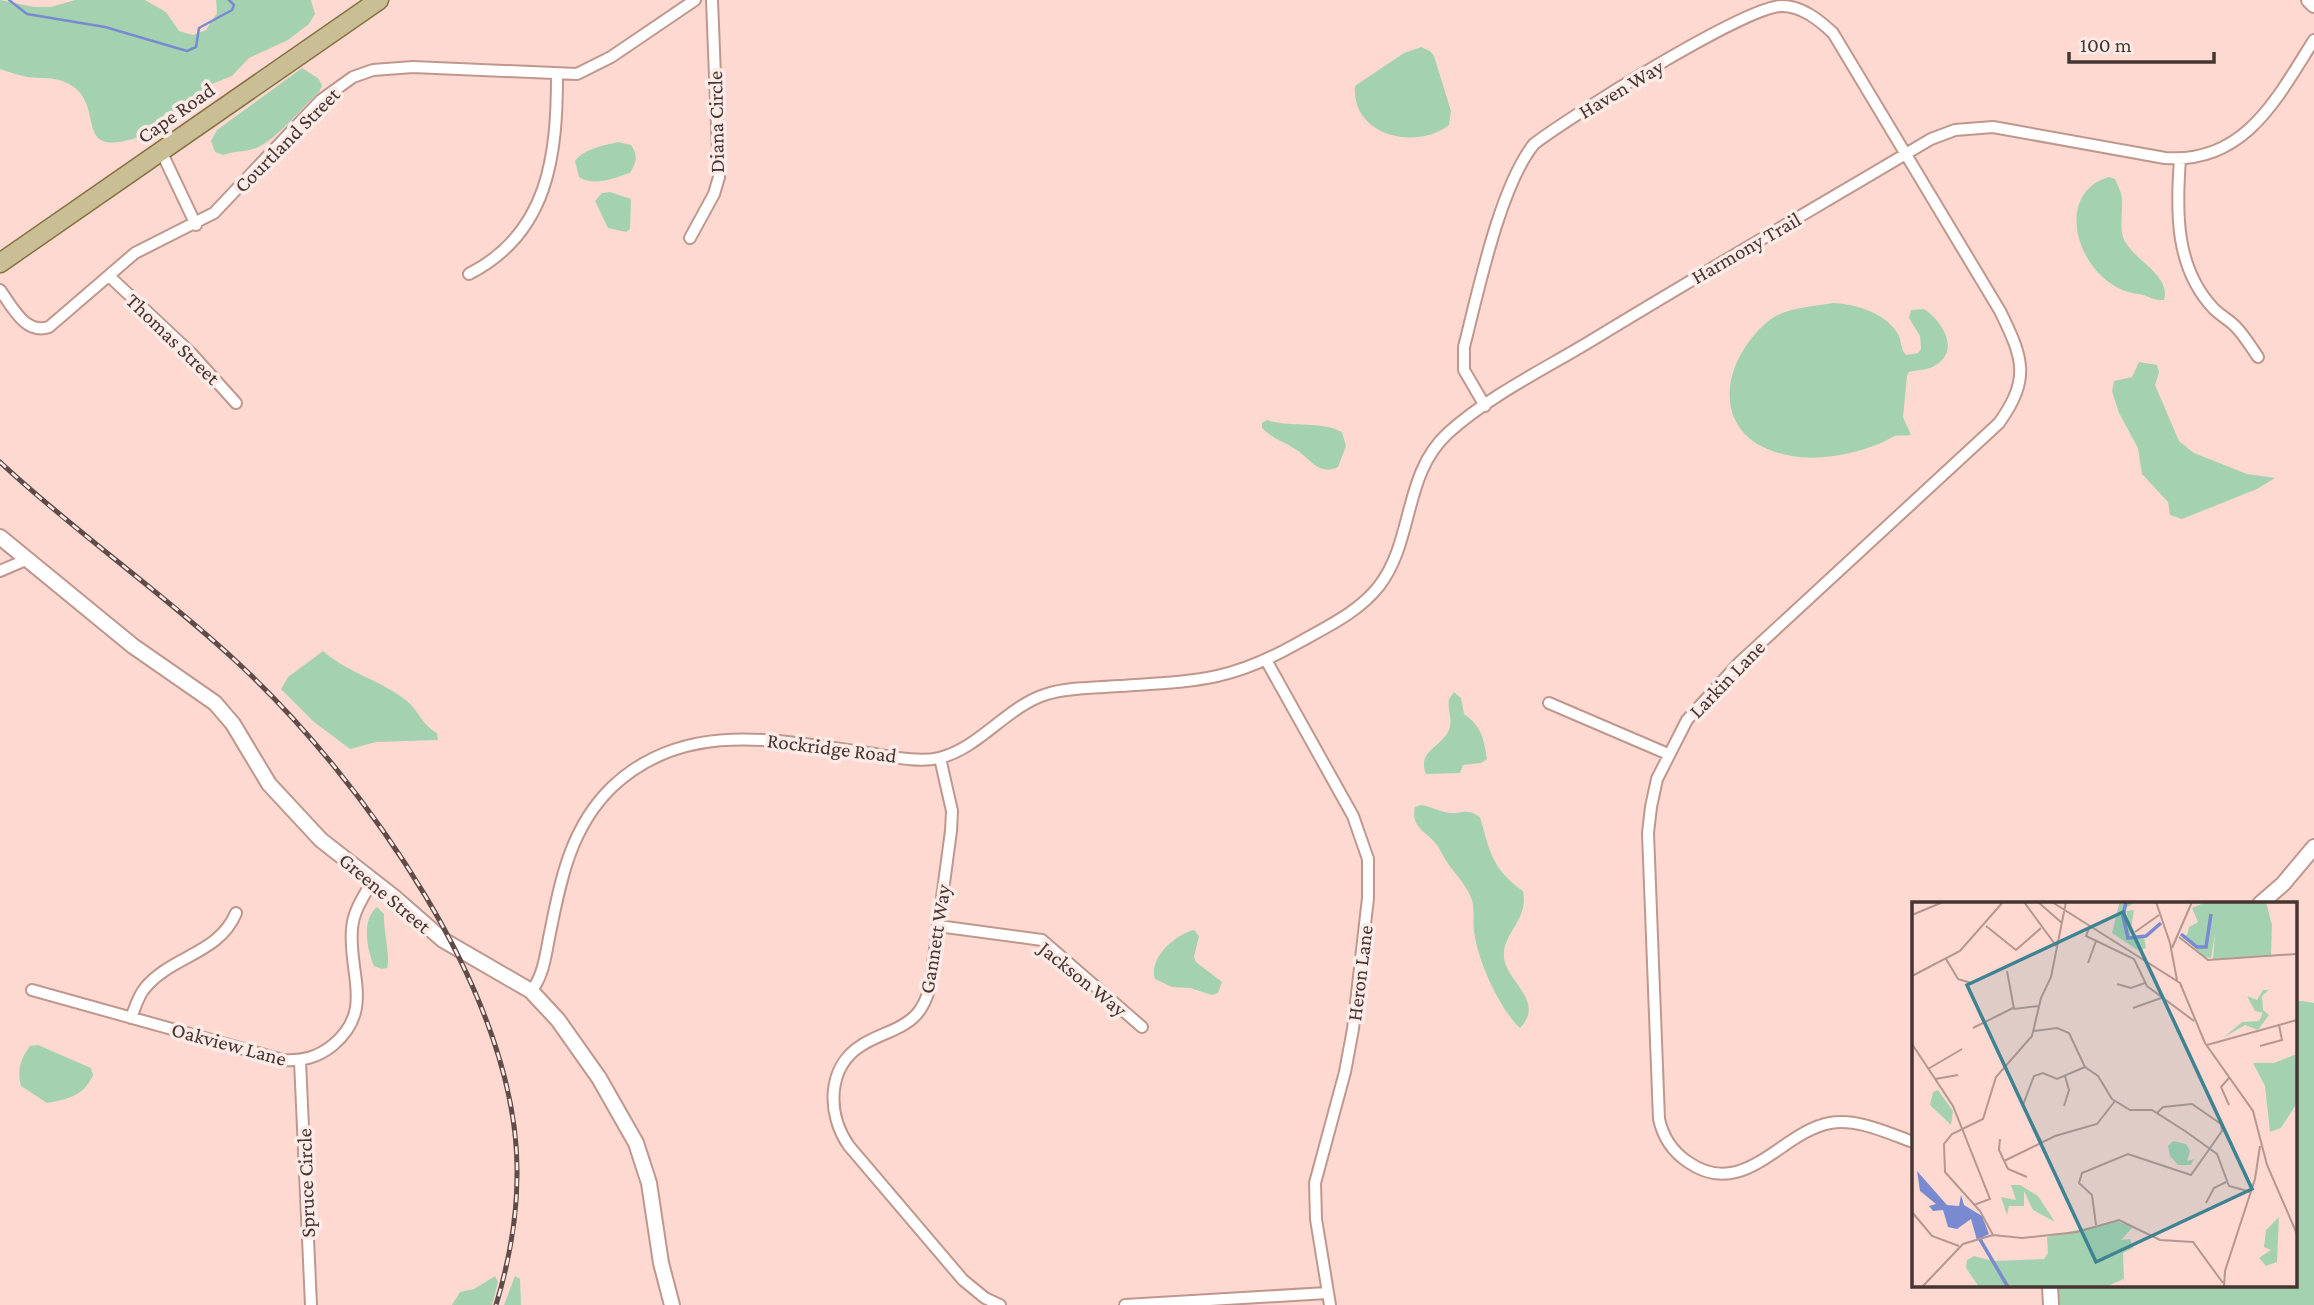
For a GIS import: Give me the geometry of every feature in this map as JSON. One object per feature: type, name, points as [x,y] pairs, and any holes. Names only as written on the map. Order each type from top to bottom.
[{"type":"main road","name":"Cape Road","points":[[0,263],[379,0]]},
{"type":"street","name":"Courtland Street","points":[[0,290],[24,321],[42,329],[71,310],[135,253],[197,225],[222,206],[321,100],[362,73],[421,66],[577,74],[604,61],[695,0]]},
{"type":"street","name":"Diana Circle","points":[[690,238],[715,191],[719,177],[712,0]]},
{"type":"street","points":[[2309,0],[2314,5]]},
{"type":"street","name":"Haven Way","points":[[1485,406],[1464,370],[1464,347],[1507,195],[1519,167],[1534,144],[1628,85],[1738,21],[1765,8],[1783,5],[1804,11],[1833,33],[1905,155]]},
{"type":"street","name":"Harmony Trail","points":[[1266,660],[1345,616],[1379,586],[1400,544],[1416,482],[1445,435],[1485,406],[1905,155],[1955,130],[1993,127],[2180,159],[2219,151],[2247,133],[2285,85],[2314,40]]},
{"type":"street","points":[[469,274],[491,260],[507,244],[529,217],[542,192],[555,145],[556,75]]},
{"type":"street","points":[[161,151],[197,225]]},
{"type":"street","name":"Larkin Lane","points":[[1905,155],[2000,312],[2017,346],[2021,364],[2016,396],[1999,423],[1702,700],[1668,754],[1657,779],[1648,834],[1659,1119],[1668,1142],[1694,1166],[1724,1173],[1759,1164],[1826,1123],[1842,1121],[1863,1125],[1912,1142]]},
{"type":"street","points":[[2180,159],[2177,197],[2185,260],[2198,288],[2214,309],[2236,328],[2258,357]]},
{"type":"street","name":"Thomas Street","points":[[109,276],[191,354],[236,403]]},
{"type":"street","name":"Greene Street","points":[[0,537],[134,646],[215,703],[233,724],[264,777],[321,840],[443,940],[531,991],[569,1035],[617,1106],[636,1143],[649,1183],[661,1263],[672,1305]]},
{"type":"street","points":[[0,570],[28,559]]},
{"type":"street","points":[[940,758],[963,747],[1042,695],[1079,689],[1203,681],[1245,671],[1266,660]]},
{"type":"street","name":"Heron Lane","points":[[1266,660],[1353,816],[1368,859],[1368,898],[1353,1029],[1345,1072],[1314,1183],[1316,1219],[1328,1299]]},
{"type":"street","points":[[1549,703],[1668,754]]},
{"type":"street","name":"Rockridge Road","points":[[531,991],[541,974],[565,865],[582,825],[611,789],[658,755],[695,742],[747,737],[880,755],[940,758]]},
{"type":"street","name":"Gannett Way","points":[[940,758],[952,811],[930,987],[923,1006],[912,1019],[852,1053],[835,1083],[833,1107],[840,1133],[849,1146],[954,1270],[974,1290],[1000,1305]]},
{"type":"street","points":[[2262,902],[2283,884],[2314,847]]},
{"type":"street","name":"Oakview Lane","points":[[32,990],[283,1060],[300,1061],[329,1049],[350,1026],[358,990],[352,930],[358,907],[373,880]]},
{"type":"street","points":[[131,1018],[145,988],[158,975],[226,933],[236,914]]},
{"type":"street","name":"Jackson Way","points":[[938,926],[1042,940],[1142,1027]]},
{"type":"street","name":"Spruce Circle","points":[[300,1061],[311,1305]]},
{"type":"street","points":[[1125,1305],[1328,1299]]},
{"type":"green space","points":[[0,0],[34,7],[51,7],[75,0],[145,0],[166,12],[179,31],[193,35],[206,30],[217,13],[216,0],[311,0],[315,14],[309,24],[288,40],[249,58],[232,76],[204,87],[189,112],[166,112],[152,132],[125,141],[108,142],[98,138],[81,94],[69,84],[0,69]]},
{"type":"green space","points":[[1421,47],[1434,56],[1451,111],[1449,125],[1420,137],[1388,134],[1363,117],[1357,103],[1355,86],[1404,53]]},
{"type":"green space","points":[[302,68],[319,79],[322,86],[281,130],[265,143],[252,149],[223,155],[215,152],[211,141],[217,130]]},
{"type":"green space","points":[[618,142],[631,145],[635,153],[635,163],[630,173],[598,181],[579,177],[575,161],[579,157],[595,148]]},
{"type":"green space","points":[[2109,177],[2115,179],[2121,195],[2121,228],[2124,238],[2131,250],[2158,276],[2165,291],[2164,300],[2118,288],[2101,275],[2088,258],[2079,239],[2077,220],[2080,201],[2091,187]]},
{"type":"green space","points":[[610,192],[631,199],[630,229],[626,232],[608,228],[595,201],[602,193]]},
{"type":"green space","points":[[1833,303],[1861,308],[1886,320],[1898,334],[1906,355],[1918,353],[1921,349],[1920,336],[1909,318],[1911,310],[1924,309],[1942,327],[1948,343],[1943,358],[1933,367],[1909,372],[1907,376],[1903,417],[1911,435],[1895,436],[1860,450],[1826,457],[1792,456],[1766,448],[1747,436],[1735,420],[1730,401],[1731,381],[1738,361],[1750,340],[1774,317],[1798,308]]},
{"type":"green space","points":[[2139,362],[2157,365],[2159,372],[2155,385],[2179,441],[2194,453],[2247,474],[2275,478],[2257,489],[2182,519],[2170,515],[2168,502],[2142,474],[2138,448],[2119,413],[2112,391],[2114,381],[2132,377]]},
{"type":"green space","points":[[1267,420],[1324,426],[1342,432],[1346,446],[1338,467],[1325,470],[1315,465],[1262,428],[1262,423]]},
{"type":"green space","points":[[323,651],[407,701],[437,733],[438,740],[376,742],[350,749],[314,722],[281,689],[288,677]]},
{"type":"green space","points":[[1454,692],[1461,698],[1464,714],[1481,733],[1487,759],[1481,763],[1463,765],[1460,773],[1426,774],[1424,766],[1427,755],[1450,728],[1449,699]]},
{"type":"green space","points":[[1421,805],[1450,813],[1470,812],[1480,817],[1498,867],[1523,891],[1522,911],[1504,949],[1506,966],[1527,1000],[1529,1009],[1520,1028],[1498,999],[1481,960],[1469,893],[1436,844],[1415,821],[1415,807]]},
{"type":"green space","points":[[377,907],[384,914],[388,951],[387,968],[382,969],[374,966],[367,935],[369,919]]},
{"type":"green space","points":[[1194,930],[1199,936],[1194,957],[1196,962],[1222,982],[1218,993],[1212,995],[1190,988],[1172,987],[1155,979],[1156,963],[1165,948],[1179,936]]},
{"type":"green space","points":[[2296,1000],[2314,1003],[2314,1305],[2058,1305],[2058,1288],[2296,1288]]},
{"type":"green space","points":[[38,1045],[91,1068],[93,1075],[85,1088],[68,1098],[47,1103],[21,1086],[19,1070],[22,1060],[30,1046]]},
{"type":"green space","points":[[495,1276],[498,1282],[492,1305],[452,1305],[460,1292],[474,1289]]},
{"type":"green space","points":[[515,1276],[520,1279],[521,1305],[504,1305]]},
{"type":"waterway","points":[[9,0],[27,14],[105,27],[187,51],[196,47],[199,28],[232,10],[234,5],[229,0]]},
{"type":"railway","points":[[0,462],[209,637],[286,711],[335,767],[382,829],[426,896],[463,966],[492,1037],[511,1107],[517,1175],[516,1208],[496,1305]]}]
